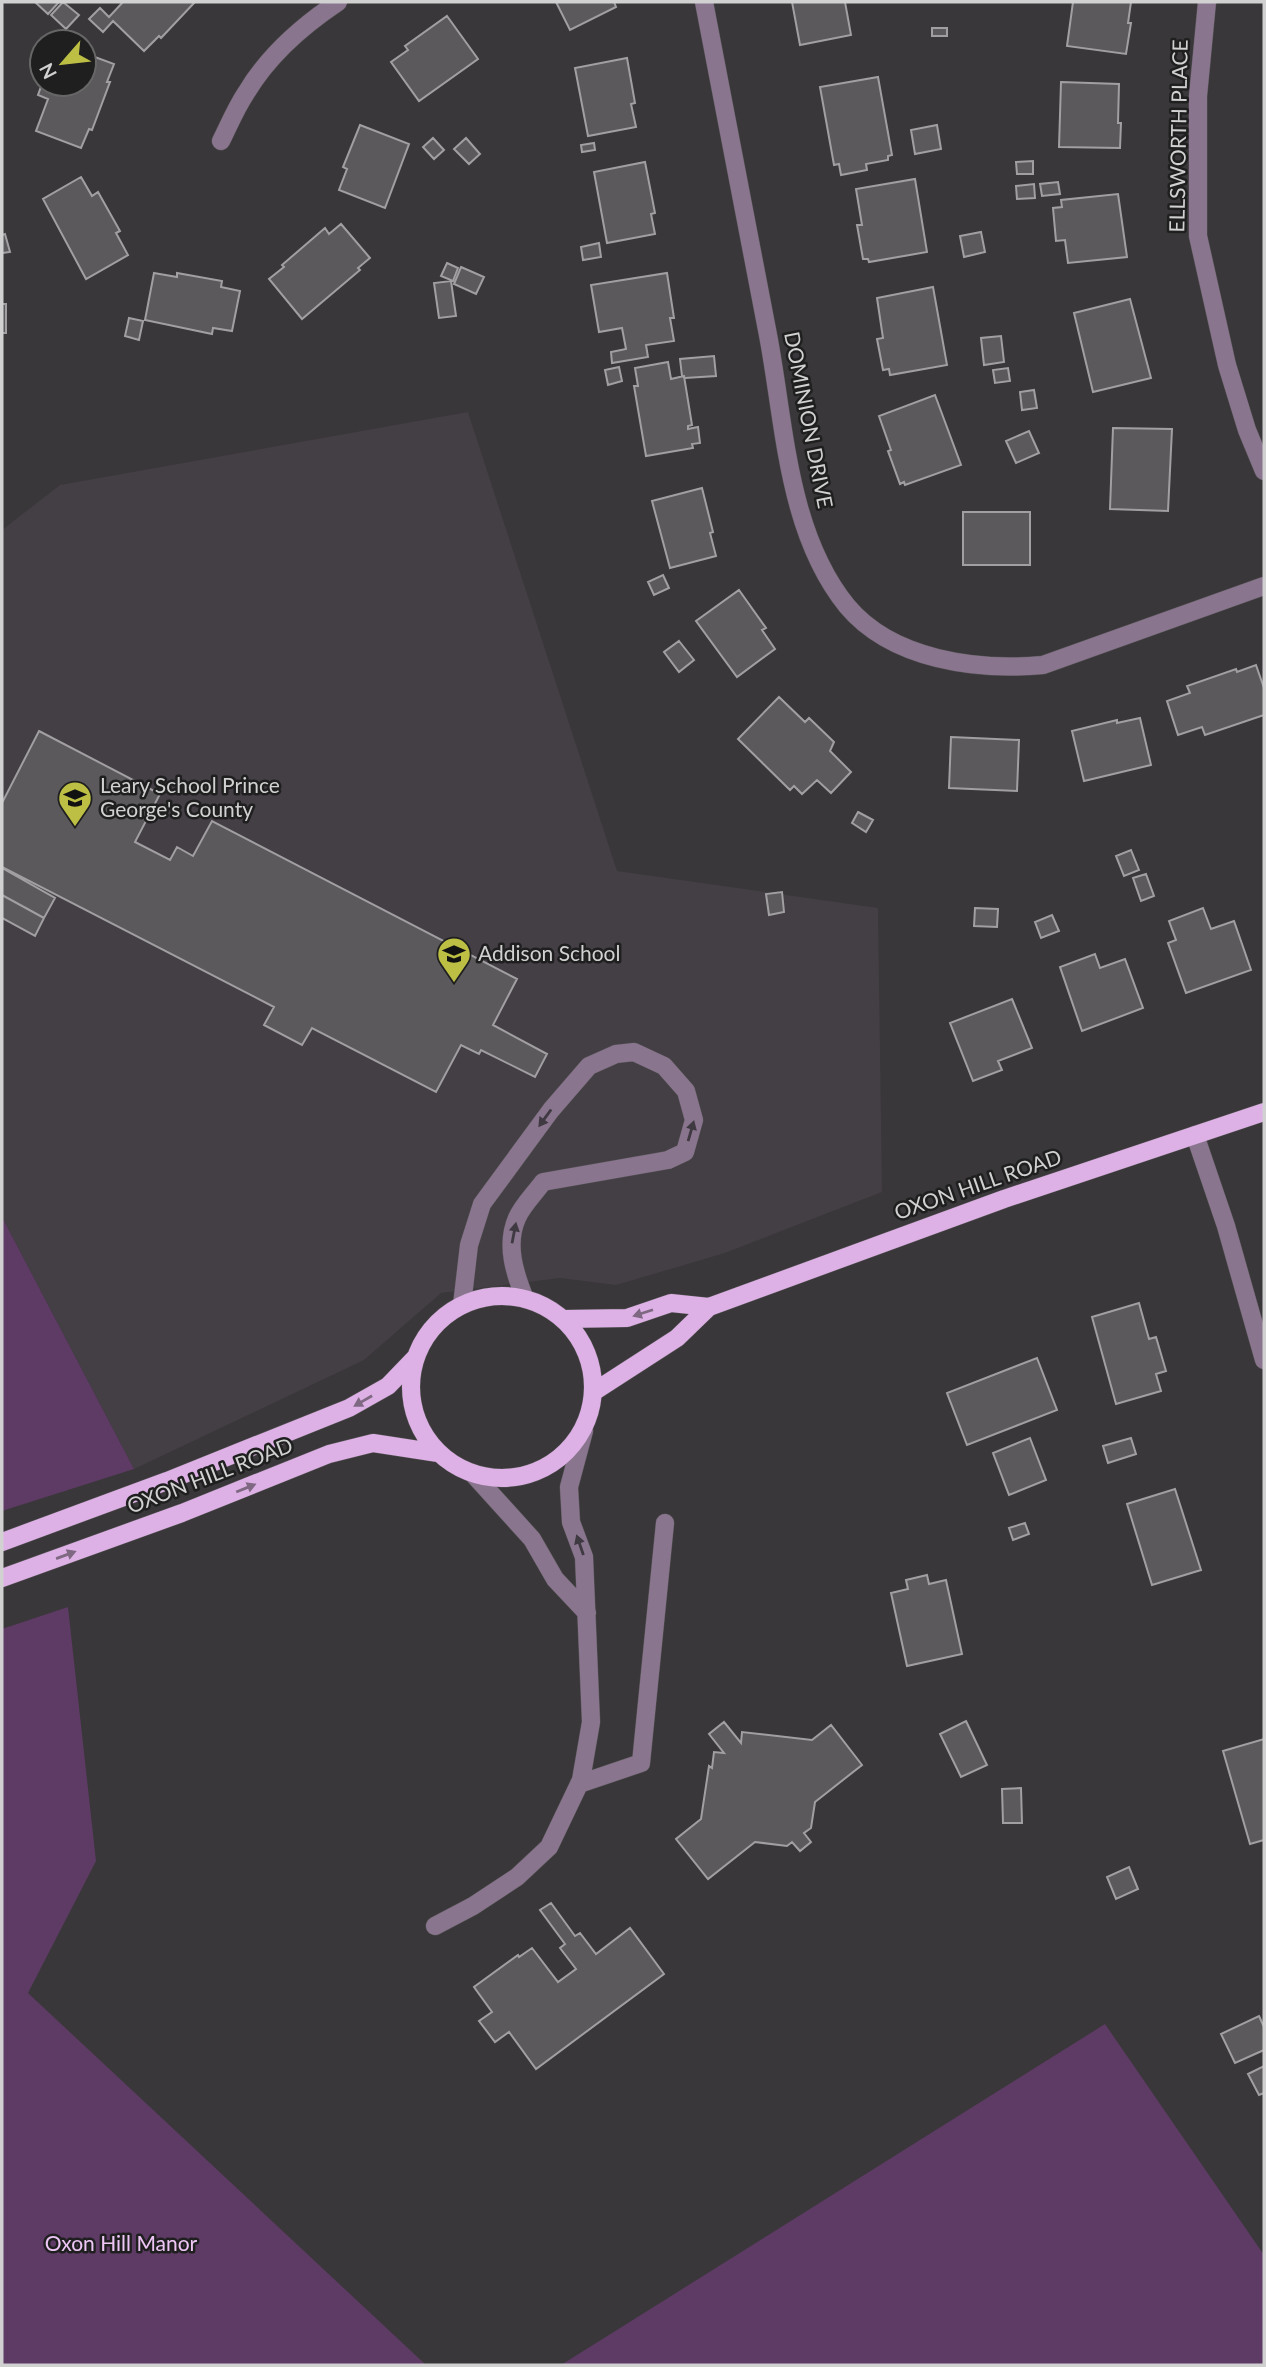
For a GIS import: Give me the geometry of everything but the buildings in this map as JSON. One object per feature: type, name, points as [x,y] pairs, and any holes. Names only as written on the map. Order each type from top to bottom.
[{"type":"main road","name":"OXON HILL ROAD","points":[[595,1391],[677,1338],[709,1307],[919,1229],[1264,1112]]},
{"type":"main road","points":[[497,1296],[525,1299],[564,1319],[586,1349],[595,1391],[584,1431],[556,1463],[517,1478],[474,1475],[438,1453],[419,1425],[411,1392],[415,1358],[434,1327],[462,1305],[497,1296]]},
{"type":"main road","name":"OXON HILL ROAD","points":[[564,1319],[627,1318],[671,1303],[709,1307]]},
{"type":"main road","name":"OXON HILL ROAD","points":[[2,1542],[167,1481],[349,1408],[388,1386],[415,1358]]},
{"type":"main road","name":"OXON HILL ROAD","points":[[2,1578],[183,1513],[329,1454],[373,1443],[438,1453]]},
{"type":"street","points":[[221,141],[246,93],[264,67],[299,32],[338,2]]},
{"type":"street","name":"DOMINION DRIVE","points":[[704,2],[776,375],[794,489],[819,563],[847,606],[878,632],[915,651],[967,663],[1014,667],[1043,665],[1264,586]]},
{"type":"street","name":"ELLSWORTH PLACE","points":[[1207,2],[1198,96],[1198,236],[1227,365],[1247,430],[1264,471]]},
{"type":"street","points":[[462,1305],[469,1245],[482,1204],[551,1110],[589,1066],[616,1054],[635,1052],[664,1066],[686,1091],[694,1120],[685,1152],[668,1160],[543,1182],[517,1219],[512,1245],[513,1267],[525,1299]]},
{"type":"street","points":[[1195,1135],[1226,1226],[1264,1360]]},
{"type":"street","points":[[435,1926],[473,1906],[517,1877],[549,1847],[579,1784],[591,1722],[584,1556],[571,1522],[569,1487],[584,1431]]},
{"type":"street","points":[[474,1475],[532,1539],[555,1579],[587,1613]]},
{"type":"street","points":[[579,1784],[640,1763],[666,1523]]},
{"type":"shaded area","points":[[468,412],[617,871],[878,908],[882,1192],[725,1253],[616,1285],[560,1278],[441,1293],[364,1360],[134,1469],[2,1217],[2,530],[60,485]]},
{"type":"green space","points":[[2,1217],[134,1469],[2,1511]]},
{"type":"green space","name":"Oxon Hill Manor","points":[[68,1607],[96,1861],[28,1993],[426,2365],[2,2365],[2,1629]]},
{"type":"green space","points":[[1105,2024],[1264,2255],[1264,2365],[561,2365]]},
{"type":"place","name":"Leary School Prince George's County","points":[[75,828]]},
{"type":"place","name":"Addison School","points":[[454,984]]}]
